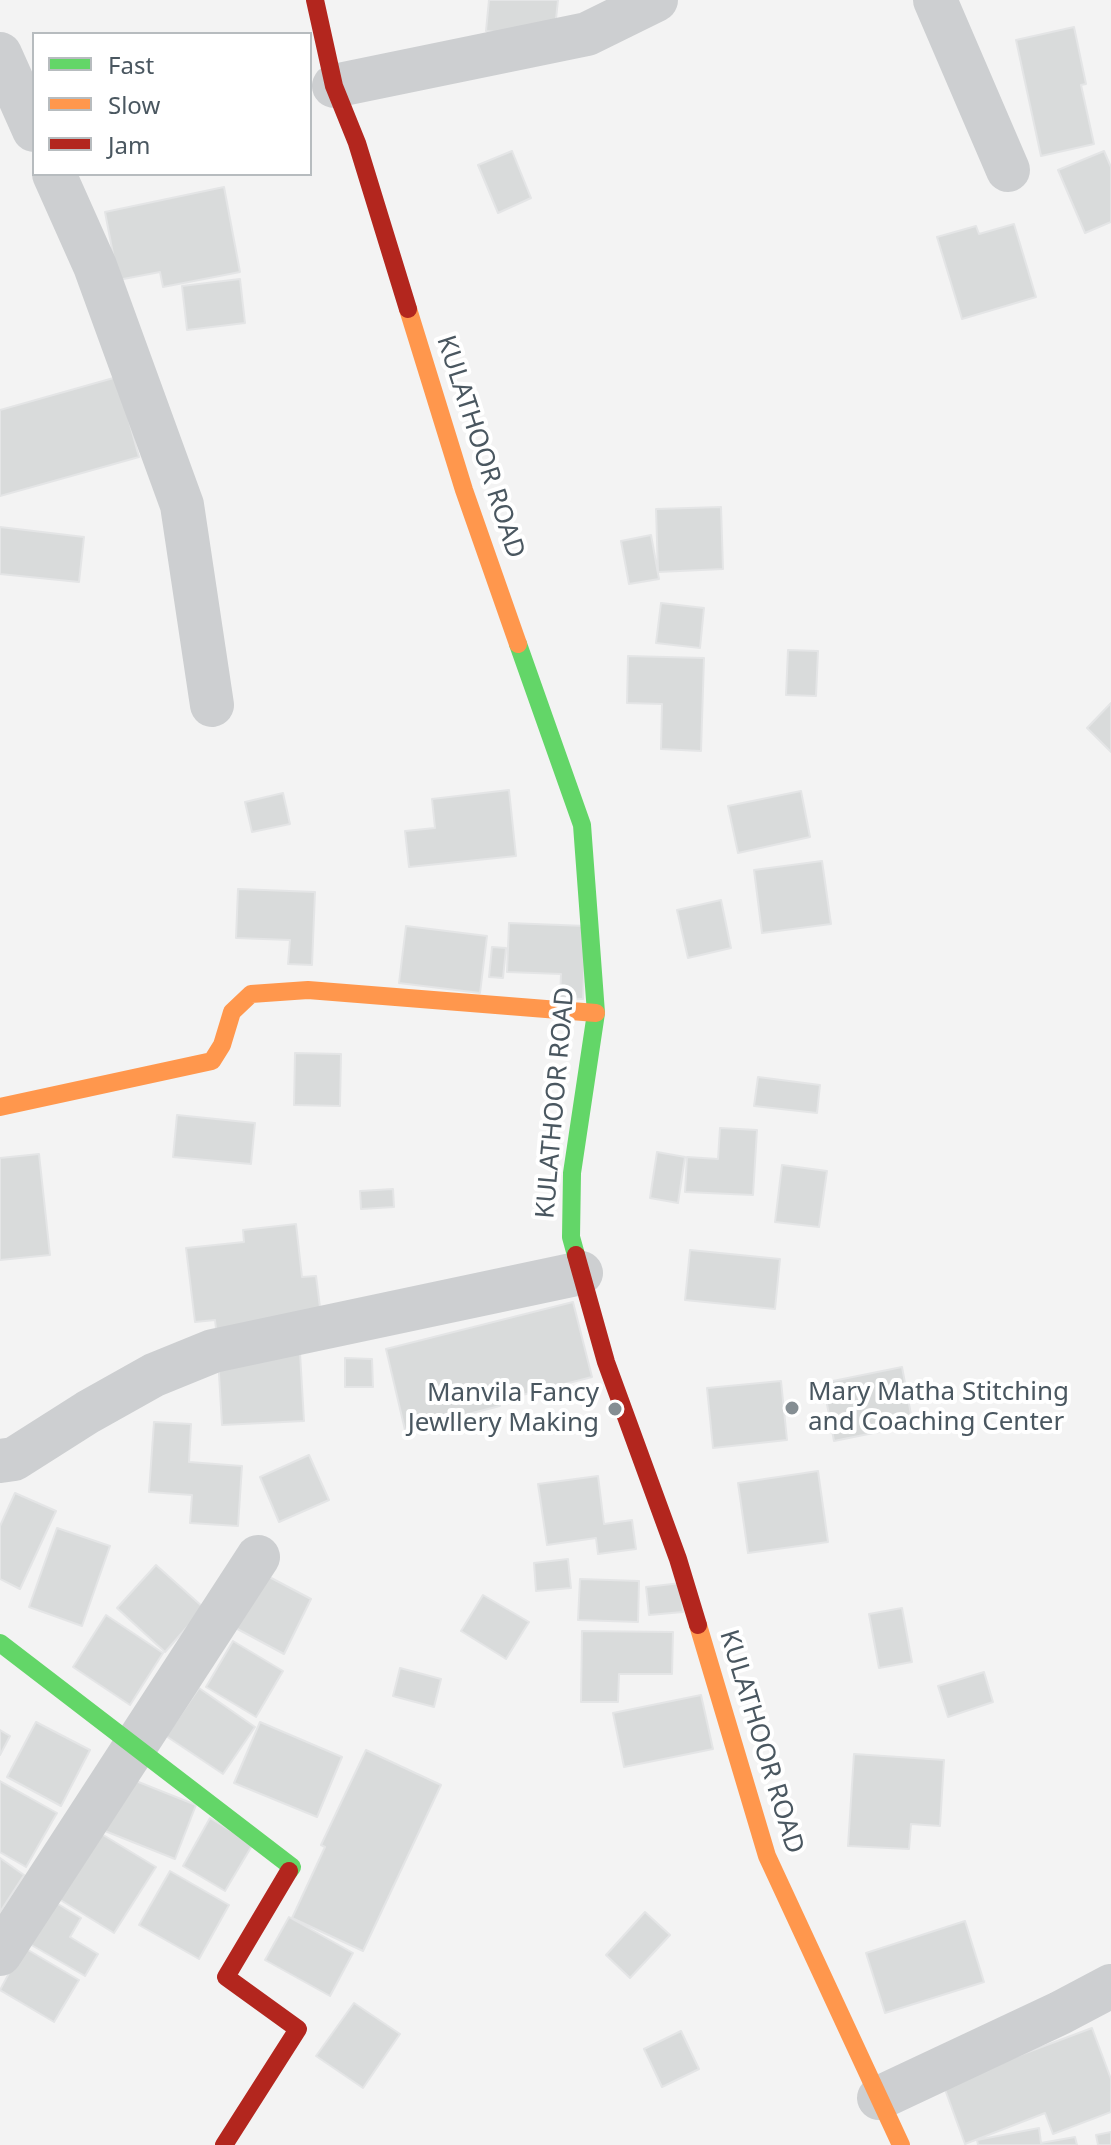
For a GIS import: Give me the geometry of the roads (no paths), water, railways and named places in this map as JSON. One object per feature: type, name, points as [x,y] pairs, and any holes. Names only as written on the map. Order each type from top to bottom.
[{"type":"main road","name":"KULATHOOR ROAD","points":[[315,0],[334,86],[357,143],[464,490],[582,825],[596,1013],[572,1173],[571,1237],[606,1362],[678,1559],[767,1856],[901,2145]]},
{"type":"main road","points":[[0,1107],[212,1061],[222,1045],[232,1012],[251,994],[308,990],[596,1013]]},
{"type":"main road","points":[[0,1643],[292,1867],[226,1977],[298,2029],[224,2145]]},
{"type":"street","points":[[334,86],[587,34],[656,0]]},
{"type":"street","points":[[935,0],[1008,170]]},
{"type":"street","points":[[0,54],[32,126]]},
{"type":"street","points":[[55,176],[95,266],[182,505],[212,705]]},
{"type":"street","points":[[0,1461],[14,1459],[154,1375],[213,1351],[581,1273]]},
{"type":"street","points":[[0,1954],[258,1557]]},
{"type":"street","points":[[879,2098],[1111,1986]]},
{"type":"place","name":"Mary Matha Stitching and Coaching Center","points":[[792,1408]]},
{"type":"place","name":"Manvila Fancy Jewllery Making","points":[[615,1409]]}]
